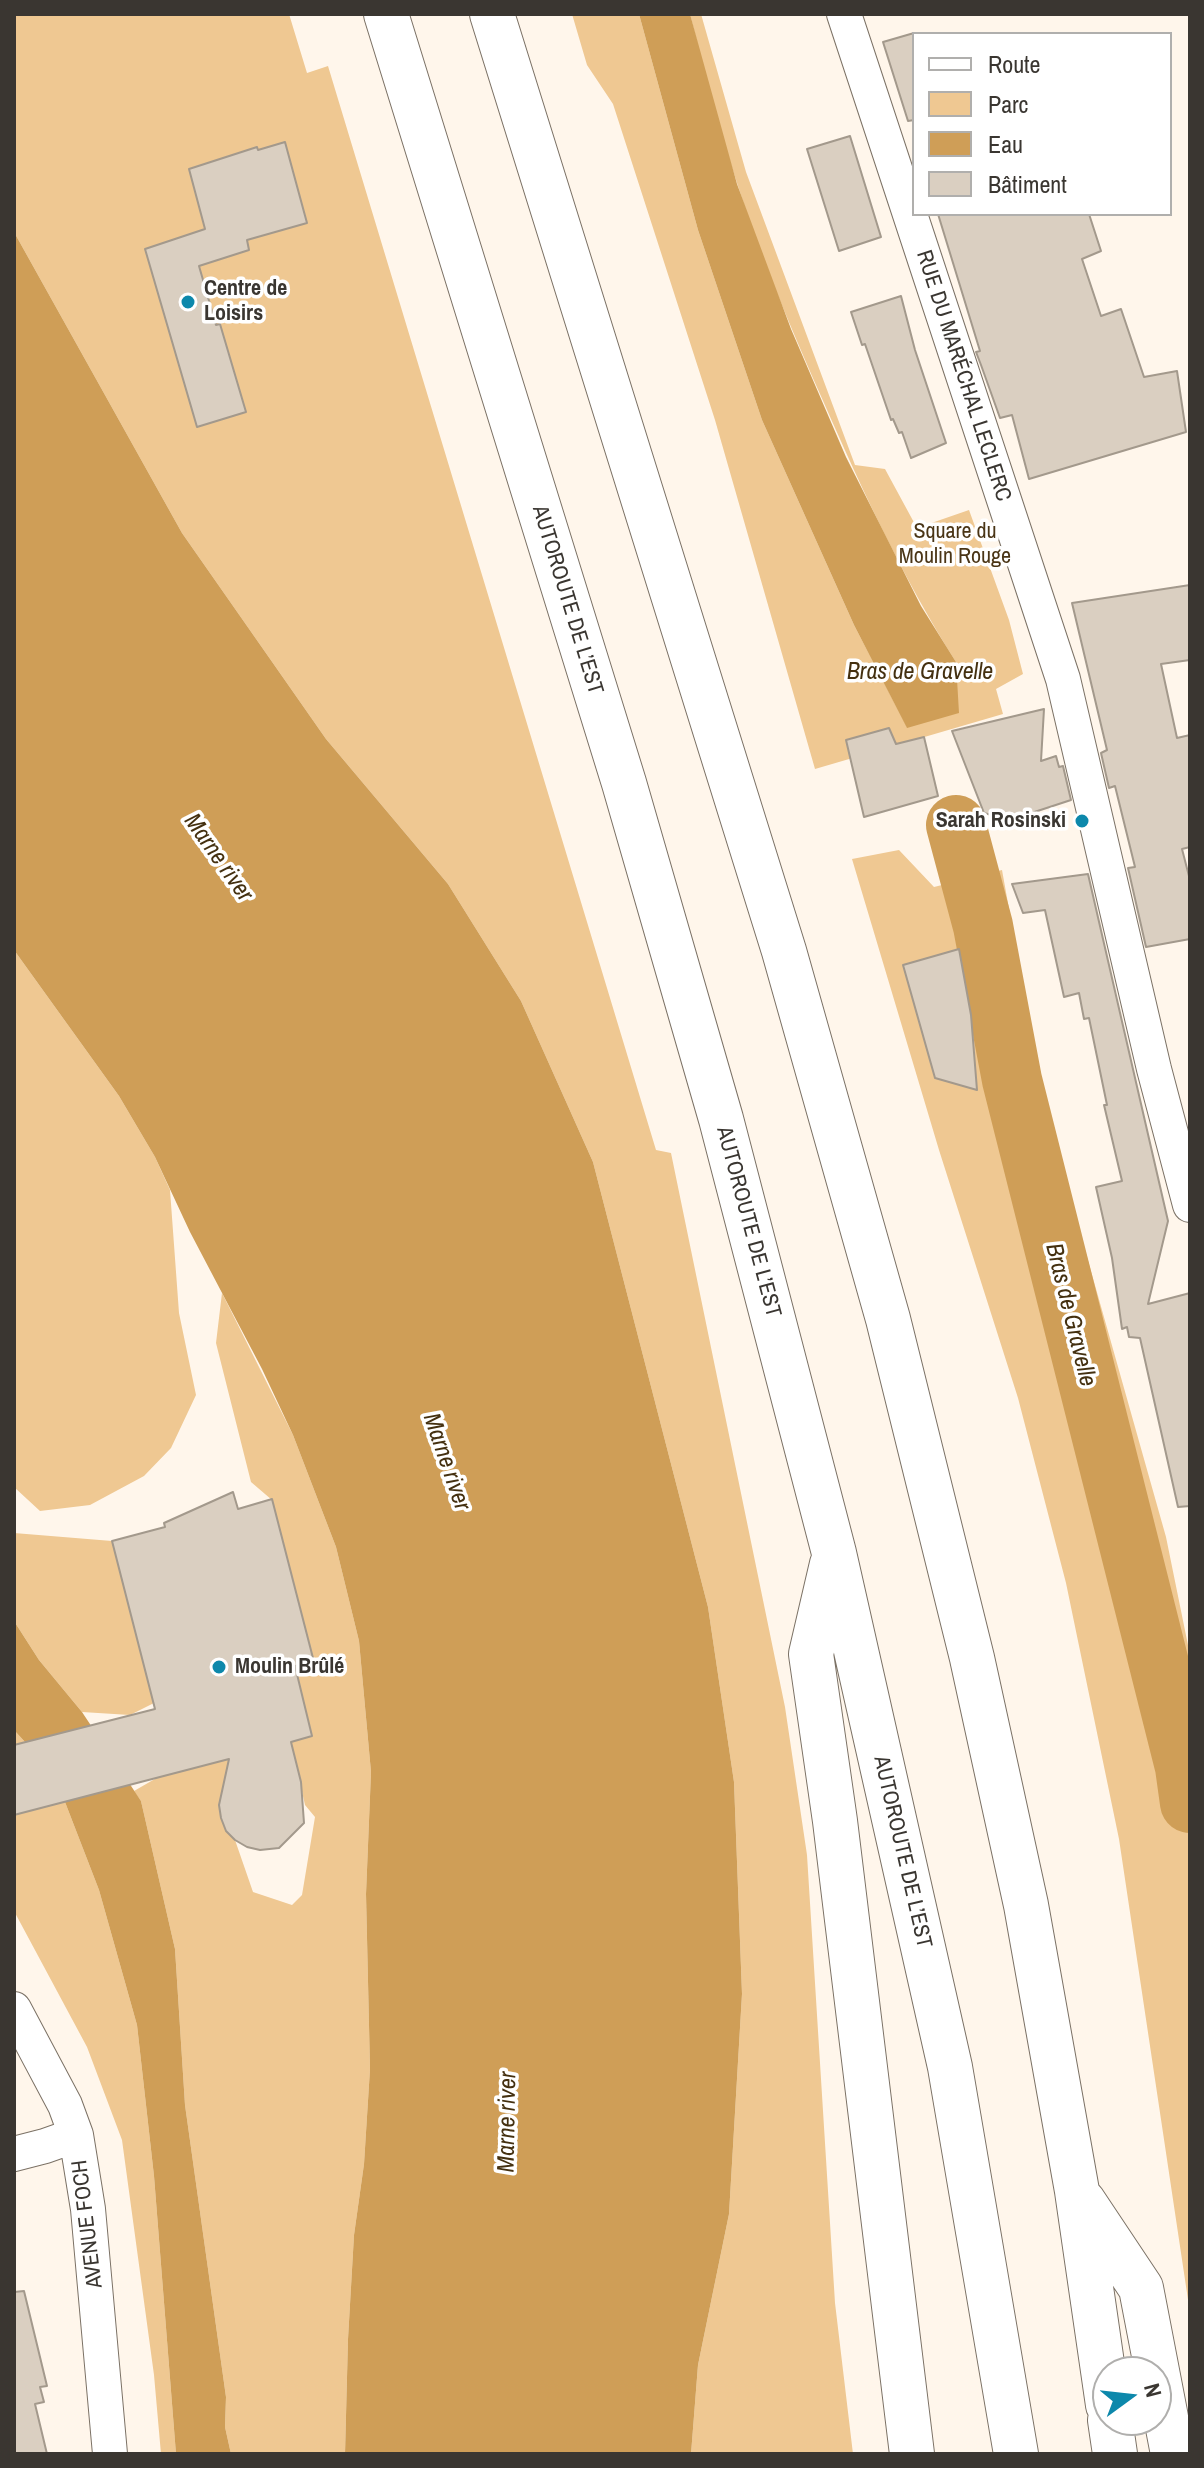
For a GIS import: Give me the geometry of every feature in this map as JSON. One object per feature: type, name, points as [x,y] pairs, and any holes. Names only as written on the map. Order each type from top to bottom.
[{"type":"highway","name":"AUTOROUTE DE L’EST","points":[[386,14],[651,875],[721,1119],[834,1553],[950,2067],[1016,2454]]},
{"type":"highway","points":[[492,14],[784,951],[888,1319],[972,1658],[1019,1874],[1077,2191],[1101,2356]]},
{"type":"highway","points":[[834,1553],[811,1654],[835,1821],[912,2454]]},
{"type":"highway","points":[[1077,2191],[1141,2288],[1173,2454]]},
{"type":"street","name":"RUE DU MARÉCHAL LECLERC","points":[[844,14],[1063,679],[1154,1069],[1190,1205]]},
{"type":"street","name":"AVENUE FOCH","points":[[14,2009],[65,2105],[76,2135],[88,2209],[110,2454]]},
{"type":"street","points":[[14,2154],[76,2135]]},
{"type":"green space","points":[[14,14],[289,14],[307,73],[328,66],[656,1150],[671,1153],[785,1707],[807,1855],[835,2303],[853,2454],[691,2454],[698,2365],[729,2214],[742,1994],[734,1782],[708,1607],[593,1162],[521,1001],[448,884],[326,739],[182,533],[14,232]]},
{"type":"green space","name":"Square du Moulin Rouge","points":[[572,14],[639,14],[698,230],[762,420],[854,625],[907,727],[956,662],[919,599],[869,502],[767,267],[730,162],[690,14],[701,14],[746,172],[855,465],[885,469],[917,528],[969,510],[1009,620],[1023,674],[996,689],[1003,714],[815,769],[715,420],[613,104],[587,65]]},
{"type":"green space","points":[[899,850],[934,887],[1002,870],[1045,1108],[1166,1537],[1190,1655],[1190,2313],[1119,1839],[1066,1583],[1018,1398],[939,1150],[852,859]]},
{"type":"green space","points":[[14,950],[119,1096],[155,1157],[170,1190],[179,1313],[196,1395],[171,1448],[144,1476],[90,1505],[40,1511],[14,1487]]},
{"type":"green space","points":[[222,1293],[293,1435],[336,1547],[359,1641],[371,1772],[366,1894],[370,2069],[364,2164],[354,2235],[345,2454],[231,2454],[225,2427],[226,2397],[185,2105],[175,1949],[141,1801],[134,1791],[160,1776],[231,1758],[219,1805],[221,1818],[226,1831],[235,1840],[253,1892],[292,1905],[302,1895],[315,1817],[305,1805],[293,1751],[276,1746],[312,1735],[296,1672],[257,1675],[314,1661],[272,1500],[251,1482],[216,1343]]},
{"type":"green space","points":[[14,1533],[112,1541],[154,1703],[130,1715],[82,1712],[39,1660],[14,1621]]},
{"type":"green space","points":[[14,1730],[65,1802],[99,1890],[137,2025],[154,2176],[176,2454],[161,2454],[154,2375],[122,2140],[87,2047],[14,1911]]},
{"type":"water","name":"Bras de Gravelle","points":[[639,14],[690,14],[737,184],[791,329],[846,457],[921,606],[956,662],[959,713],[907,728],[854,625],[762,420],[698,230]]},
{"type":"water","name":"Marne river","points":[[14,232],[182,533],[326,739],[448,884],[521,1001],[593,1162],[708,1607],[734,1782],[742,1994],[729,2214],[698,2365],[691,2454],[345,2454],[354,2235],[364,2164],[370,2069],[366,1894],[371,1772],[359,1641],[336,1547],[293,1435],[262,1369],[190,1232],[155,1157],[119,1096],[14,950]]},
{"type":"water","points":[[14,1621],[39,1660],[82,1712],[141,1801],[175,1949],[185,2105],[226,2397],[225,2427],[231,2454],[176,2454],[154,2176],[137,2025],[99,1890],[65,1802],[14,1730]]},
{"type":"building","points":[[912,34],[912,120],[908,121],[883,42]]},
{"type":"building","points":[[850,136],[881,237],[839,251],[807,149]]},
{"type":"building","points":[[285,142],[307,223],[247,240],[249,250],[199,266],[246,412],[197,427],[145,249],[205,229],[189,169],[257,147],[258,150]]},
{"type":"building","points":[[939,216],[1090,216],[1101,251],[1082,259],[1101,316],[1121,309],[1144,377],[1177,371],[1186,432],[1029,479],[1012,415],[1000,418],[976,352],[980,351]]},
{"type":"building","points":[[901,296],[915,350],[946,443],[911,458],[902,432],[899,433],[891,420],[851,312]]},
{"type":"building","points":[[1190,585],[1190,660],[1161,664],[1177,738],[1190,735],[1190,847],[1182,849],[1190,880],[1190,939],[1146,947],[1128,868],[1135,867],[1115,786],[1109,788],[1101,753],[1107,750],[1072,603]]},
{"type":"building","points":[[1044,709],[1041,761],[1056,756],[1059,767],[1063,766],[1071,800],[1010,820],[984,813],[952,731]]},
{"type":"building","points":[[889,728],[896,744],[924,737],[938,796],[864,817],[846,740]]},
{"type":"building","points":[[1088,874],[1168,1221],[1148,1304],[1190,1293],[1190,1506],[1178,1507],[1140,1338],[1129,1337],[1127,1327],[1122,1329],[1112,1258],[1096,1187],[1122,1181],[1104,1105],[1107,1105],[1089,1018],[1084,1019],[1079,993],[1064,997],[1045,910],[1023,913],[1012,884]]},
{"type":"building","points":[[959,949],[971,1015],[977,1090],[935,1078],[903,965]]},
{"type":"building","name":"Moulin Brûlé","points":[[233,1492],[238,1509],[272,1499],[314,1662],[295,1666],[312,1736],[291,1742],[301,1782],[304,1823],[279,1848],[260,1850],[235,1840],[226,1831],[219,1805],[229,1759],[14,1815],[14,1745],[155,1709],[112,1541],[165,1527],[164,1523]]},
{"type":"building","points":[[24,2291],[47,2386],[40,2387],[44,2402],[35,2404],[47,2454],[14,2454],[14,2292]]},
{"type":"waterway","name":"Bras de Gravelle","points":[[956,825],[983,926],[1012,1080],[1185,1767],[1190,1803]]},
{"type":"place","name":"Centre de Loisirs","points":[[188,302]]},
{"type":"place","name":"Sarah Rosinski","points":[[1082,821]]},
{"type":"place","name":"Moulin Brûlé","points":[[219,1667]]}]
